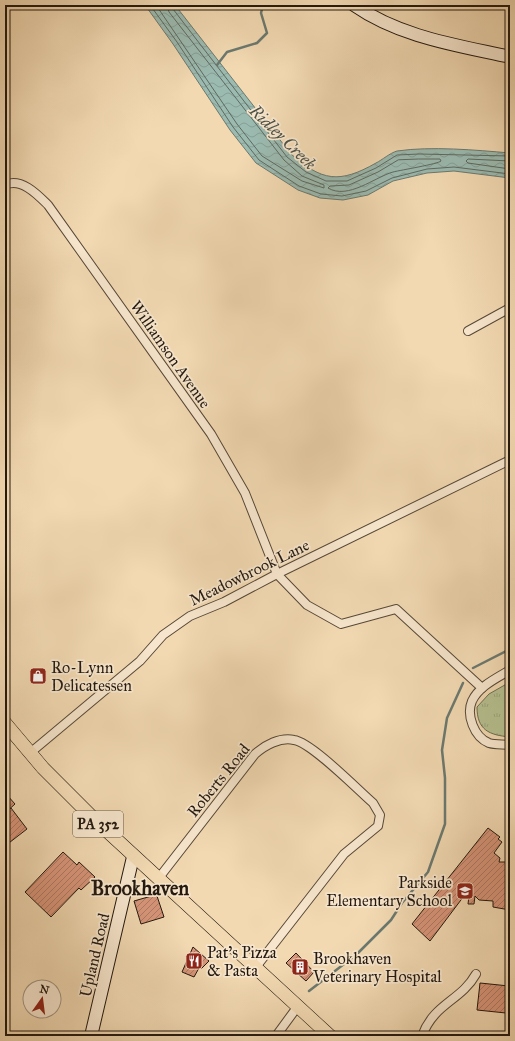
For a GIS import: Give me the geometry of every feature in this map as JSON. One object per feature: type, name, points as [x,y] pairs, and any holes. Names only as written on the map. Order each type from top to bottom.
[{"type":"main road","name":"PA 352","points":[[5,723],[64,790],[134,857],[330,1036]]},
{"type":"street","points":[[354,5],[379,21],[408,33],[510,57]]},
{"type":"street","name":"Williamson Avenue","points":[[5,185],[9,183],[31,188],[48,205],[208,430],[245,493],[277,574]]},
{"type":"street","points":[[468,331],[510,308]]},
{"type":"street","name":"Meadowbrook Lane","points":[[30,753],[140,661],[163,635],[190,616],[224,602],[277,574],[510,460]]},
{"type":"street","points":[[277,574],[307,605],[341,624],[396,609],[482,688]]},
{"type":"street","points":[[510,670],[482,688],[472,701],[470,719],[476,732],[488,743],[510,745]]},
{"type":"street","name":"Roberts Road","points":[[158,879],[255,754],[264,746],[280,741],[295,740],[304,745],[373,803],[380,815],[378,826],[344,854],[256,967]]},
{"type":"street","name":"Upland Road","points":[[91,1036],[134,857]]},
{"type":"street","points":[[422,1036],[435,1013],[470,985],[476,974]]},
{"type":"street","points":[[276,1036],[298,1006]]},
{"type":"green space","points":[[510,682],[510,737],[496,735],[486,730],[479,721],[477,707],[489,694]]},
{"type":"water","points":[[145,5],[175,5],[291,154],[312,170],[331,176],[341,176],[363,170],[397,151],[454,149],[510,153],[510,178],[454,171],[427,173],[393,181],[368,195],[343,200],[320,198],[298,190],[256,163],[230,130],[173,44]]},
{"type":"building","points":[[7,795],[15,804],[5,813],[5,796]]},
{"type":"building","points":[[11,808],[27,829],[5,846],[5,813]]},
{"type":"building","points":[[488,828],[500,837],[498,839],[502,842],[494,853],[500,858],[499,862],[510,862],[510,910],[493,907],[493,901],[479,900],[475,896],[474,904],[468,904],[470,888],[430,941],[412,924]]},
{"type":"building","points":[[63,852],[77,865],[79,862],[95,877],[81,890],[79,888],[51,917],[25,892]]},
{"type":"building","points":[[155,895],[157,896],[164,917],[141,924],[134,901]]},
{"type":"building","points":[[193,947],[209,961],[202,968],[199,968],[194,977],[182,972]]},
{"type":"building","name":"Brookhaven Veterinary Hospital","points":[[296,953],[314,972],[306,981],[286,963]]},
{"type":"building","points":[[480,983],[509,986],[506,1013],[477,1010]]},
{"type":"waterway","points":[[217,65],[227,52],[257,43],[267,33],[261,13],[263,5]]},
{"type":"waterway","points":[[473,668],[510,649]]},
{"type":"waterway","points":[[309,991],[357,954],[391,920],[402,903],[428,872],[445,824],[445,778],[442,750],[447,718],[463,683]]},
{"type":"place","name":"Ro-Lynn Delicatessen","points":[[38,676]]},
{"type":"place","name":"Parkside Elementary School","points":[[465,891]]},
{"type":"place","name":"Pat's Pizza & Pasta","points":[[194,961]]},
{"type":"place","name":"Brookhaven Veterinary Hospital","points":[[300,967]]},
{"type":"district","name":"Brookhaven","points":[[140,888]]},
{"type":"water label","name":"Ridley Creek","points":[[283,137]]}]
